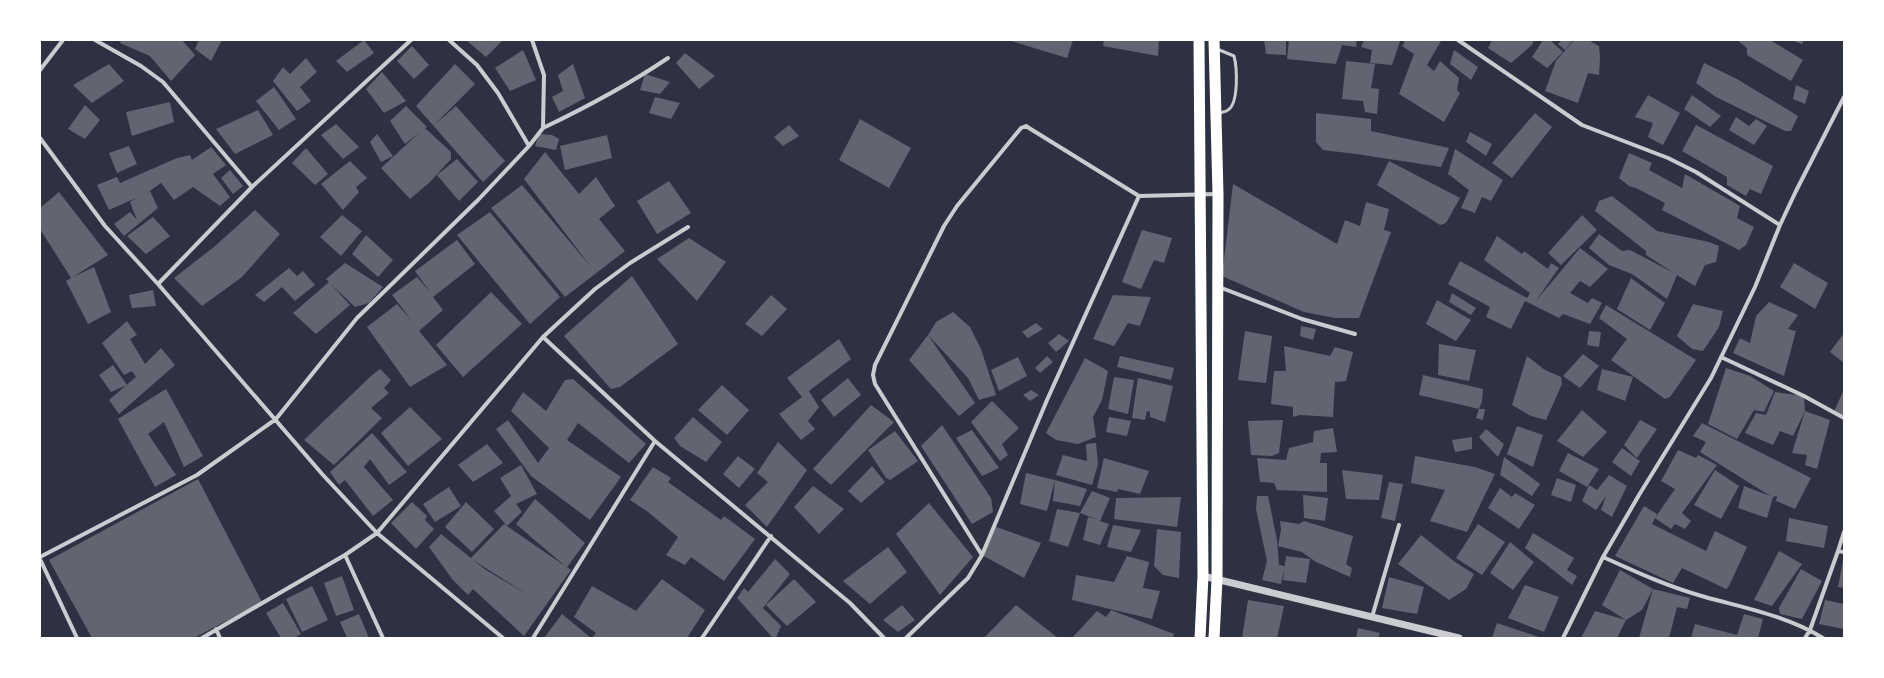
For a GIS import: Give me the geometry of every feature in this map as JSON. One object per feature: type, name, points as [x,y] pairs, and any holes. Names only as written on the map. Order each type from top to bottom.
[{"type":"highway","points":[[1199,40],[1203,576],[1200,638]]},
{"type":"highway","points":[[1214,44],[1218,194],[1217,580],[1214,638]]},
{"type":"street","points":[[40,70],[63,40]]},
{"type":"street","points":[[95,40],[141,66],[163,82],[252,187]]},
{"type":"street","points":[[158,284],[252,187],[411,40]]},
{"type":"street","points":[[449,40],[477,65],[498,92],[529,146]]},
{"type":"street","points":[[532,40],[544,75],[543,128]]},
{"type":"street","points":[[1458,40],[1590,130],[1617,138],[1668,158],[1696,172],[1780,225]]},
{"type":"street","points":[[77,638],[40,558],[197,475],[276,418],[357,318],[478,200],[529,146],[543,128],[596,102],[638,78],[668,58]]},
{"type":"street","points":[[1563,638],[1602,557],[1638,495],[1711,378],[1755,287],[1780,225],[1842,107],[1844,96]]},
{"type":"street","points":[[982,555],[875,384],[873,376],[875,365],[952,213],[1021,128],[1026,126],[1139,196],[1218,194]]},
{"type":"street","points":[[40,138],[105,226],[276,418],[323,475],[377,533],[503,638]]},
{"type":"street","points":[[906,638],[968,578],[982,555],[1047,400],[1139,196]]},
{"type":"street","points":[[202,638],[345,555],[377,533],[543,337],[595,289],[630,263],[688,226]]},
{"type":"street","points":[[1218,286],[1309,321],[1355,334]]},
{"type":"street","points":[[543,337],[655,441],[772,536],[850,603],[884,638]]},
{"type":"street","points":[[1721,357],[1804,396],[1844,418]]},
{"type":"street","points":[[533,638],[655,441]]},
{"type":"street","points":[[1372,617],[1399,526]]},
{"type":"street","points":[[1805,638],[1810,630],[1844,532]]},
{"type":"street","points":[[702,638],[772,536]]},
{"type":"street","points":[[1838,551],[1844,552]]},
{"type":"street","points":[[345,555],[383,638]]},
{"type":"street","points":[[1602,557],[1657,582],[1704,597],[1760,610],[1810,630],[1822,638]]},
{"type":"street","points":[[1203,576],[1459,638]]},
{"type":"street","points":[[216,629],[220,638]]},
{"type":"lane","points":[[1214,44],[1234,56],[1237,67],[1234,102],[1229,110],[1216,114]]},
{"type":"building","points":[[121,40],[182,40],[195,55],[171,81],[150,56],[120,43]]},
{"type":"building","points":[[199,40],[222,40],[211,61],[195,49]]},
{"type":"building","points":[[364,40],[374,53],[347,72],[336,61]]},
{"type":"building","points":[[466,40],[503,40],[486,57]]},
{"type":"building","points":[[1008,40],[1073,40],[1067,58]]},
{"type":"building","points":[[1104,40],[1159,40],[1158,56],[1103,46]]},
{"type":"building","points":[[1264,40],[1286,40],[1286,55],[1266,54]]},
{"type":"building","points":[[1289,40],[1357,40],[1356,47],[1342,45],[1336,64],[1287,59]]},
{"type":"building","points":[[1364,40],[1400,41],[1392,65],[1370,63],[1372,50],[1361,47]]},
{"type":"building","points":[[1400,40],[1441,41],[1427,65],[1434,71],[1440,61],[1459,78],[1457,90],[1460,93],[1444,122],[1399,94],[1414,54],[1402,46],[1405,42]]},
{"type":"building","points":[[1492,40],[1534,40],[1532,45],[1511,63],[1488,48]]},
{"type":"building","points":[[1543,40],[1550,40],[1563,52],[1547,68],[1532,57]]},
{"type":"building","points":[[1561,40],[1573,40],[1565,50],[1558,44]]},
{"type":"building","points":[[1574,40],[1588,40],[1599,46],[1600,58],[1599,75],[1588,73],[1578,103],[1545,91],[1556,61]]},
{"type":"building","points":[[1737,40],[1770,40],[1803,60],[1791,81],[1747,55],[1747,48]]},
{"type":"building","points":[[1791,40],[1804,40],[1802,44]]},
{"type":"building","points":[[412,46],[429,65],[414,79],[397,61]]},
{"type":"building","points":[[523,50],[536,80],[510,91],[495,68]]},
{"type":"building","points":[[1454,50],[1478,67],[1471,80],[1450,64]]},
{"type":"building","points":[[685,53],[715,76],[699,89],[676,63]]},
{"type":"building","points":[[306,58],[317,72],[300,87],[311,101],[297,111],[273,81],[283,67],[290,74]]},
{"type":"building","points":[[1346,61],[1375,64],[1371,88],[1379,89],[1377,114],[1365,112],[1363,101],[1342,99]]},
{"type":"building","points":[[1704,63],[1737,79],[1798,116],[1791,131],[1785,131],[1716,97],[1696,83]]},
{"type":"building","points":[[109,64],[124,81],[92,103],[73,85]]},
{"type":"building","points":[[455,64],[475,84],[434,125],[456,106],[505,161],[483,182],[416,106]]},
{"type":"building","points":[[573,64],[585,98],[559,112],[552,97],[563,91],[558,75]]},
{"type":"building","points":[[382,72],[406,101],[384,113],[366,89]]},
{"type":"building","points":[[645,74],[670,82],[660,94],[640,90]]},
{"type":"building","points":[[1796,85],[1809,91],[1805,104],[1793,99]]},
{"type":"building","points":[[274,87],[296,119],[279,130],[256,101]]},
{"type":"building","points":[[1648,95],[1680,113],[1663,145],[1648,137],[1653,123],[1635,117]]},
{"type":"building","points":[[1692,95],[1721,116],[1710,127],[1684,109]]},
{"type":"building","points":[[655,97],[680,103],[671,119],[649,113]]},
{"type":"building","points":[[170,102],[174,122],[132,136],[126,112]]},
{"type":"building","points":[[85,105],[100,120],[85,139],[68,129]]},
{"type":"building","points":[[406,106],[427,127],[425,128],[451,152],[451,159],[430,182],[410,199],[381,168],[420,132],[405,144],[390,121]]},
{"type":"building","points":[[258,110],[273,135],[235,154],[216,129]]},
{"type":"building","points":[[1316,113],[1371,119],[1371,131],[1449,148],[1441,167],[1323,150],[1316,142]]},
{"type":"building","points":[[1535,113],[1552,127],[1512,178],[1492,163]]},
{"type":"building","points":[[1736,117],[1749,126],[1756,119],[1767,126],[1754,145],[1729,130]]},
{"type":"building","points":[[860,119],[911,148],[889,188],[839,160]]},
{"type":"building","points":[[336,124],[359,147],[343,159],[321,135]]},
{"type":"building","points":[[789,125],[799,136],[783,146],[774,137]]},
{"type":"building","points":[[1696,125],[1773,166],[1761,194],[1750,189],[1746,196],[1727,185],[1727,177],[1682,151]]},
{"type":"building","points":[[1470,132],[1492,144],[1486,156],[1466,142]]},
{"type":"building","points":[[377,134],[393,156],[381,162],[370,142]]},
{"type":"building","points":[[539,134],[552,135],[559,139],[556,150],[535,146]]},
{"type":"building","points":[[607,135],[612,158],[565,170],[560,146]]},
{"type":"building","points":[[129,146],[137,164],[117,173],[109,153]]},
{"type":"building","points":[[211,147],[226,165],[213,174],[230,197],[220,206],[193,187],[174,200],[161,183],[144,195],[150,191],[158,208],[124,236],[114,224],[130,212],[137,220],[130,202],[136,198],[109,210],[97,185],[117,177],[120,183],[177,158],[190,155],[192,160]]},
{"type":"building","points":[[306,148],[328,174],[315,185],[292,163]]},
{"type":"building","points":[[1455,149],[1503,180],[1491,201],[1482,197],[1475,213],[1461,208],[1469,190],[1448,174]]},
{"type":"building","points":[[545,152],[579,194],[596,177],[615,206],[599,219],[625,251],[565,297],[491,208],[522,185],[591,267],[524,179]]},
{"type":"building","points":[[1629,153],[1652,163],[1649,170],[1682,188],[1685,174],[1740,206],[1737,218],[1754,227],[1746,245],[1739,250],[1662,210],[1665,203],[1629,186],[1619,178]]},
{"type":"building","points":[[457,159],[478,182],[459,201],[437,175]]},
{"type":"building","points":[[350,161],[367,178],[356,187],[359,192],[343,210],[321,184]]},
{"type":"building","points":[[1389,161],[1460,198],[1446,223],[1440,225],[1377,185]]},
{"type":"building","points":[[230,170],[243,186],[233,194],[221,178]]},
{"type":"building","points":[[669,181],[691,213],[657,234],[637,201]]},
{"type":"building","points":[[1233,184],[1337,244],[1345,220],[1360,226],[1366,202],[1389,209],[1384,230],[1391,232],[1359,318],[1335,318],[1304,312],[1222,276]]},
{"type":"building","points":[[59,192],[108,255],[73,277],[94,267],[111,312],[88,324],[66,281],[71,278],[40,229],[40,208]]},
{"type":"building","points":[[1612,196],[1657,231],[1709,242],[1719,246],[1716,262],[1705,265],[1695,286],[1677,275],[1667,299],[1632,274],[1609,265],[1589,248],[1599,234],[1622,251],[1630,250],[1674,273],[1646,255],[1646,251],[1595,211],[1599,201]]},
{"type":"building","points":[[255,210],[280,234],[242,277],[202,306],[174,278],[214,247]]},
{"type":"building","points":[[490,212],[560,297],[530,324],[457,235]]},
{"type":"building","points":[[342,215],[362,231],[341,256],[320,237]]},
{"type":"building","points":[[1582,215],[1597,230],[1561,265],[1548,253]]},
{"type":"building","points":[[153,217],[170,236],[146,254],[127,236]]},
{"type":"building","points":[[1142,230],[1172,238],[1164,263],[1154,260],[1141,289],[1122,282]]},
{"type":"building","points":[[366,235],[393,260],[378,277],[352,254]]},
{"type":"building","points":[[1497,236],[1522,254],[1524,251],[1548,269],[1551,263],[1559,268],[1535,302],[1580,248],[1608,269],[1590,287],[1580,281],[1570,293],[1588,303],[1592,298],[1602,303],[1590,324],[1563,314],[1559,318],[1525,301],[1511,329],[1486,317],[1490,307],[1448,284],[1460,261],[1527,298],[1530,293],[1484,260]]},
{"type":"building","points":[[689,238],[726,262],[697,301],[657,259]]},
{"type":"building","points":[[457,240],[475,264],[433,297],[443,310],[419,331],[447,365],[410,387],[367,327],[397,304],[412,321],[392,295],[417,277],[430,292],[415,271]]},
{"type":"building","points":[[345,263],[383,287],[369,303],[355,307],[331,284],[350,305],[316,334],[293,313],[329,282],[326,279]]},
{"type":"building","points":[[1794,263],[1828,283],[1815,309],[1780,287]]},
{"type":"building","points":[[289,268],[297,276],[303,271],[315,285],[295,301],[282,287],[264,302],[255,295]]},
{"type":"building","points":[[632,276],[678,344],[620,387],[611,389],[564,336]]},
{"type":"building","points":[[1631,278],[1665,303],[1650,330],[1617,309]]},
{"type":"building","points":[[153,290],[156,306],[132,308],[129,295]]},
{"type":"building","points":[[491,292],[522,324],[463,377],[436,345]]},
{"type":"building","points":[[1452,293],[1476,308],[1471,315],[1449,302]]},
{"type":"building","points":[[771,295],[787,309],[762,336],[745,324]]},
{"type":"building","points":[[1113,295],[1151,297],[1140,326],[1128,323],[1114,346],[1093,339]]},
{"type":"building","points":[[1437,300],[1471,320],[1456,341],[1426,324]]},
{"type":"building","points":[[1769,302],[1798,315],[1788,329],[1796,331],[1784,376],[1733,353],[1740,338],[1750,343],[1756,316]]},
{"type":"building","points":[[1693,304],[1723,311],[1719,327],[1703,351],[1692,349],[1677,336]]},
{"type":"building","points":[[1606,305],[1696,360],[1670,397],[1665,399],[1611,360],[1627,339],[1599,318]]},
{"type":"building","points":[[953,312],[970,327],[981,349],[996,395],[979,400],[968,378],[928,335],[936,322]]},
{"type":"building","points":[[127,321],[137,335],[130,339],[145,364],[161,348],[175,365],[119,414],[109,400],[136,377],[132,371],[124,375],[102,343]]},
{"type":"building","points":[[1036,323],[1043,329],[1028,338],[1022,332]]},
{"type":"building","points":[[1301,326],[1316,329],[1313,340],[1300,336]]},
{"type":"building","points":[[1245,331],[1272,336],[1266,383],[1238,380]]},
{"type":"building","points":[[1589,331],[1601,332],[1599,347],[1587,345]]},
{"type":"building","points":[[1844,333],[1844,363],[1830,352]]},
{"type":"building","points":[[1059,334],[1069,341],[1056,352],[1048,343]]},
{"type":"building","points":[[928,335],[975,403],[959,416],[909,360]]},
{"type":"building","points":[[839,339],[851,359],[809,391],[819,407],[808,421],[815,429],[801,440],[779,414],[802,397],[787,378]]},
{"type":"building","points":[[1439,344],[1476,350],[1469,381],[1438,375]]},
{"type":"building","points":[[1284,346],[1330,356],[1335,347],[1353,352],[1346,381],[1335,382],[1333,417],[1300,415],[1293,417],[1293,407],[1271,404],[1274,371],[1286,371]]},
{"type":"building","points":[[1583,354],[1599,366],[1580,388],[1563,376]]},
{"type":"building","points":[[1047,356],[1053,362],[1040,373],[1035,368]]},
{"type":"building","points":[[1120,356],[1174,368],[1171,380],[1117,367]]},
{"type":"building","points":[[1527,356],[1545,370],[1561,377],[1562,384],[1546,420],[1531,416],[1512,405]]},
{"type":"building","points":[[1018,357],[1027,376],[999,391],[991,370]]},
{"type":"building","points":[[1085,358],[1108,371],[1102,400],[1093,417],[1096,437],[1078,444],[1056,440],[1046,433]]},
{"type":"building","points":[[113,365],[127,385],[111,392],[99,375]]},
{"type":"building","points":[[1726,368],[1750,376],[1774,391],[1764,412],[1754,410],[1737,439],[1708,424]]},
{"type":"building","points":[[380,369],[391,380],[384,388],[389,393],[371,408],[382,418],[334,465],[304,440]]},
{"type":"building","points":[[1602,369],[1633,377],[1625,401],[1597,390]]},
{"type":"building","points":[[1423,375],[1483,389],[1482,401],[1479,409],[1419,395]]},
{"type":"building","points":[[1114,377],[1134,380],[1128,414],[1108,409]]},
{"type":"building","points":[[848,378],[861,395],[834,417],[821,400]]},
{"type":"building","points":[[1138,378],[1173,386],[1165,422],[1150,417],[1150,412],[1147,411],[1145,420],[1132,418]]},
{"type":"building","points":[[573,379],[646,444],[629,463],[578,423],[567,440],[621,477],[590,520],[531,476],[496,429],[508,420],[538,463],[549,448],[511,411],[523,392],[546,411],[565,380]]},
{"type":"building","points":[[722,385],[749,410],[727,435],[698,410]]},
{"type":"building","points":[[166,389],[203,456],[184,467],[164,422],[148,434],[176,475],[155,487],[118,419]]},
{"type":"building","points":[[1844,389],[1844,416],[1834,412]]},
{"type":"building","points":[[1031,390],[1039,395],[1030,401],[1023,395]]},
{"type":"building","points":[[1775,392],[1804,396],[1805,411],[1793,436],[1780,431],[1773,445],[1745,433],[1756,413],[1766,415]]},
{"type":"building","points":[[992,401],[1019,428],[1002,444],[1008,455],[1000,461],[971,422]]},
{"type":"building","points":[[871,405],[894,422],[831,485],[813,469]]},
{"type":"building","points":[[410,407],[442,439],[408,466],[381,433]]},
{"type":"building","points":[[1479,409],[1485,409],[1483,420],[1476,418]]},
{"type":"building","points":[[1582,410],[1607,432],[1583,457],[1557,441]]},
{"type":"building","points":[[1805,411],[1830,420],[1817,469],[1805,465],[1807,455],[1792,453]]},
{"type":"building","points":[[693,417],[722,442],[706,462],[680,446],[674,438]]},
{"type":"building","points":[[1109,417],[1131,421],[1127,436],[1106,432]]},
{"type":"building","points":[[1283,420],[1279,453],[1272,456],[1251,455],[1248,421]]},
{"type":"building","points":[[1640,420],[1657,429],[1637,458],[1624,445]]},
{"type":"building","points":[[1702,423],[1811,478],[1795,509],[1776,501],[1777,496],[1772,497],[1700,452],[1706,442],[1693,436]]},
{"type":"building","points":[[942,425],[991,498],[993,512],[972,524],[921,446]]},
{"type":"building","points":[[1517,426],[1543,435],[1533,467],[1507,454]]},
{"type":"building","points":[[1333,428],[1337,452],[1321,453],[1320,463],[1327,463],[1327,492],[1277,490],[1274,483],[1260,482],[1257,458],[1286,460],[1289,448],[1313,442],[1314,431]]},
{"type":"building","points":[[1486,429],[1504,444],[1498,457],[1479,437]]},
{"type":"building","points":[[972,430],[999,468],[982,476],[956,438]]},
{"type":"building","points":[[895,431],[918,461],[890,480],[886,478],[868,450]]},
{"type":"building","points":[[372,433],[407,472],[389,485],[370,459],[364,467],[393,500],[373,516],[345,480],[339,485],[330,472]]},
{"type":"building","points":[[1472,437],[1472,449],[1455,452],[1452,440]]},
{"type":"building","points":[[778,442],[807,470],[767,527],[745,505],[768,482],[757,473]]},
{"type":"building","points":[[1096,443],[1098,464],[1092,485],[1056,475],[1063,455],[1087,461],[1086,444]]},
{"type":"building","points":[[487,444],[503,463],[473,482],[458,465]]},
{"type":"building","points":[[1622,448],[1640,461],[1631,476],[1612,462]]},
{"type":"building","points":[[1678,450],[1696,458],[1698,455],[1717,465],[1682,513],[1691,521],[1685,529],[1675,524],[1671,529],[1655,518],[1675,489],[1661,481]]},
{"type":"building","points":[[1568,453],[1599,469],[1587,487],[1559,471]]},
{"type":"building","points":[[738,456],[755,469],[739,488],[723,474]]},
{"type":"building","points":[[1415,456],[1475,467],[1495,474],[1467,532],[1430,521],[1445,490],[1411,483]]},
{"type":"building","points":[[1504,457],[1540,484],[1532,496],[1500,475]]},
{"type":"building","points":[[1104,458],[1149,471],[1140,494],[1118,489],[1117,492],[1097,488]]},
{"type":"building","points":[[521,465],[537,494],[516,504],[522,512],[507,526],[494,511],[511,496],[500,478]]},
{"type":"building","points":[[872,466],[885,482],[861,503],[848,491]]},
{"type":"building","points":[[653,467],[671,478],[668,482],[721,520],[724,516],[755,539],[724,581],[691,557],[685,565],[666,555],[678,537],[648,512],[630,500]]},
{"type":"building","points":[[1342,470],[1383,475],[1379,500],[1346,499]]},
{"type":"building","points":[[1715,470],[1739,486],[1721,519],[1694,505]]},
{"type":"building","points":[[1026,473],[1055,480],[1047,511],[1020,504]]},
{"type":"building","points":[[1609,475],[1627,486],[1612,517],[1601,510],[1606,496],[1596,510],[1582,501],[1589,485],[1597,490]]},
{"type":"building","points":[[1557,478],[1576,485],[1571,502],[1551,495]]},
{"type":"building","points":[[198,479],[262,602],[194,638],[92,638],[49,560]]},
{"type":"building","points":[[1055,480],[1087,489],[1080,506],[1053,501]]},
{"type":"building","points":[[1389,482],[1403,484],[1395,521],[1381,518]]},
{"type":"building","points":[[813,486],[844,509],[819,534],[794,507]]},
{"type":"building","points":[[1744,486],[1773,497],[1767,518],[1738,508]]},
{"type":"building","points":[[449,487],[461,506],[435,522],[423,504]]},
{"type":"building","points":[[1500,488],[1512,497],[1515,493],[1535,505],[1519,529],[1488,508]]},
{"type":"building","points":[[1092,491],[1110,498],[1100,521],[1109,524],[1100,545],[1083,540],[1088,517],[1098,520],[1080,513]]},
{"type":"building","points":[[1303,495],[1328,498],[1325,521],[1304,518]]},
{"type":"building","points":[[1257,496],[1268,496],[1277,540],[1279,565],[1285,566],[1281,584],[1262,580],[1267,561],[1256,509]]},
{"type":"building","points":[[1181,497],[1177,527],[1114,519],[1116,498]]},
{"type":"building","points":[[535,499],[585,543],[567,567],[571,570],[524,636],[473,589],[468,595],[452,579],[429,547],[441,534],[471,558],[504,524],[565,566],[516,524]],"holes":[[[473,560],[528,595],[486,570]]]},
{"type":"building","points":[[412,502],[427,516],[425,520],[434,529],[416,549],[391,523]]},
{"type":"building","points":[[466,502],[494,529],[472,552],[445,527]]},
{"type":"building","points":[[929,503],[973,557],[940,595],[896,534]]},
{"type":"building","points":[[1644,506],[1657,514],[1652,524],[1706,551],[1715,531],[1747,547],[1729,586],[1726,589],[1682,568],[1673,583],[1615,556]]},
{"type":"building","points":[[1057,509],[1080,513],[1068,547],[1049,541]]},
{"type":"building","points":[[1789,518],[1828,526],[1824,548],[1786,541]]},
{"type":"building","points":[[1280,521],[1299,524],[1304,521],[1353,536],[1346,564],[1352,568],[1350,577],[1316,562],[1302,552],[1278,546],[1281,530]]},
{"type":"building","points":[[1478,524],[1505,542],[1482,575],[1456,558]]},
{"type":"building","points":[[1113,525],[1141,530],[1131,552],[1107,547]]},
{"type":"building","points":[[994,526],[1041,543],[1024,578],[982,555]]},
{"type":"building","points":[[1157,529],[1181,532],[1179,578],[1163,575],[1154,566]]},
{"type":"building","points":[[1533,533],[1574,558],[1567,570],[1577,576],[1572,585],[1525,548]]},
{"type":"building","points":[[1421,535],[1455,562],[1474,574],[1466,589],[1449,600],[1398,564]]},
{"type":"building","points":[[1510,542],[1534,562],[1513,590],[1490,573]]},
{"type":"building","points":[[888,547],[907,572],[870,604],[843,581]]},
{"type":"building","points":[[1779,551],[1802,564],[1772,606],[1754,600]]},
{"type":"building","points":[[1127,556],[1149,562],[1143,588],[1160,591],[1152,619],[1072,600],[1076,575],[1114,582]]},
{"type":"building","points":[[1286,556],[1310,559],[1306,583],[1283,580]]},
{"type":"building","points":[[775,559],[790,574],[763,608],[781,626],[776,638],[773,638],[737,598],[744,588],[748,592]]},
{"type":"building","points":[[1843,560],[1844,561],[1844,588],[1838,587]]},
{"type":"building","points":[[1801,569],[1822,581],[1802,619],[1780,614],[1779,608]]},
{"type":"building","points":[[1620,570],[1653,589],[1642,610],[1626,620],[1602,605]]},
{"type":"building","points":[[342,576],[354,610],[336,616],[324,583]]},
{"type":"building","points":[[1389,577],[1424,587],[1417,614],[1382,608]]},
{"type":"building","points":[[662,579],[705,610],[687,638],[592,638],[596,633],[574,617],[592,586],[636,611]]},
{"type":"building","points":[[794,579],[816,602],[787,626],[766,605]]},
{"type":"building","points":[[1525,585],[1559,597],[1544,632],[1508,618]]},
{"type":"building","points":[[312,586],[328,620],[302,632],[286,599]]},
{"type":"building","points":[[1653,589],[1690,598],[1687,609],[1677,607],[1669,638],[1639,638]]},
{"type":"building","points":[[1248,600],[1284,606],[1277,638],[1242,638]]},
{"type":"building","points":[[1825,600],[1844,604],[1844,629],[1819,624]]},
{"type":"building","points":[[283,603],[301,634],[294,638],[281,638],[266,613]]},
{"type":"building","points":[[902,605],[915,620],[898,632],[883,620]]},
{"type":"building","points":[[1016,605],[1058,638],[984,638]]},
{"type":"building","points":[[1111,610],[1174,634],[1173,638],[1072,638],[1097,611],[1106,617]]},
{"type":"building","points":[[1595,611],[1626,620],[1617,638],[1581,638]]},
{"type":"building","points":[[359,614],[369,638],[347,638],[340,622]]},
{"type":"building","points":[[562,614],[585,633],[591,638],[544,638]]},
{"type":"building","points":[[1744,614],[1763,619],[1758,638],[1691,638],[1695,624],[1737,635]]},
{"type":"building","points":[[1497,623],[1539,637],[1492,638]]},
{"type":"building","points":[[1358,628],[1380,633],[1378,638],[1356,638]]}]
